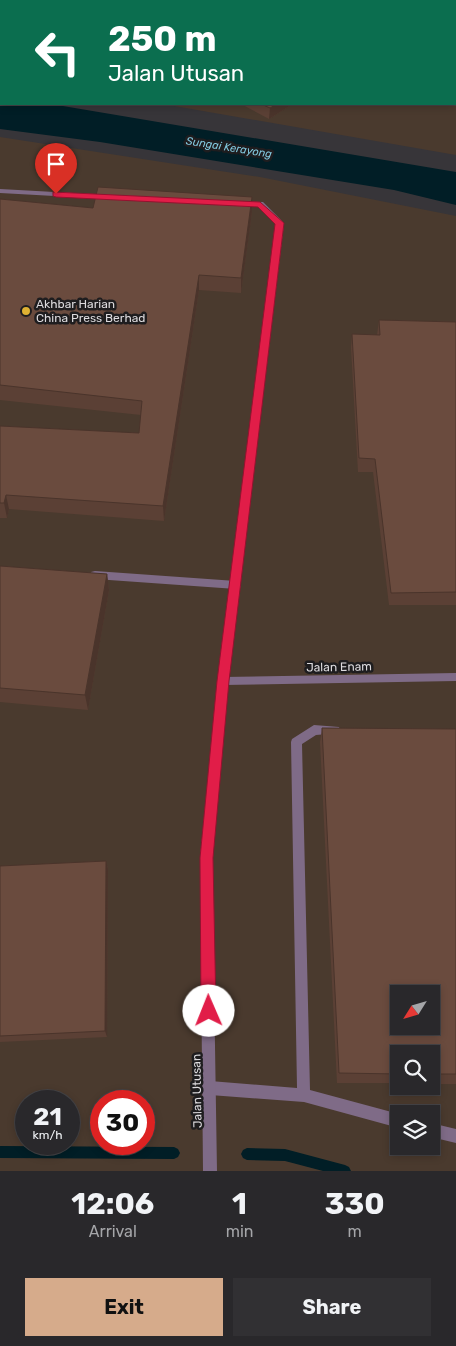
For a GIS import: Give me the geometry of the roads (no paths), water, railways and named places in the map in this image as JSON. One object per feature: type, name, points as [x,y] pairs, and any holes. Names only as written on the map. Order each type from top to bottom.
[{"type":"street","points":[[0,192],[116,197]]},
{"type":"street","name":"Jalan Utusan","points":[[210,1171],[206,858],[223,681],[280,223],[260,204],[231,203]]},
{"type":"street","points":[[83,574],[236,584]]},
{"type":"street","name":"Jalan Enam","points":[[223,681],[456,678]]},
{"type":"street","points":[[304,1095],[296,742],[314,730],[343,730]]},
{"type":"street","points":[[210,1088],[304,1095],[390,1119]]},
{"type":"street","points":[[440,1132],[456,1136]]},
{"type":"water","name":"Sungai Kerayong","points":[[0,105],[57,105],[456,172],[456,205],[394,190],[100,142],[0,129]]},
{"type":"waterway","points":[[0,1152],[174,1153]]},
{"type":"waterway","points":[[247,1154],[285,1155],[345,1171]]},
{"type":"place","name":"Akhbar Harian China Press Berhad","points":[[26,311]]}]
